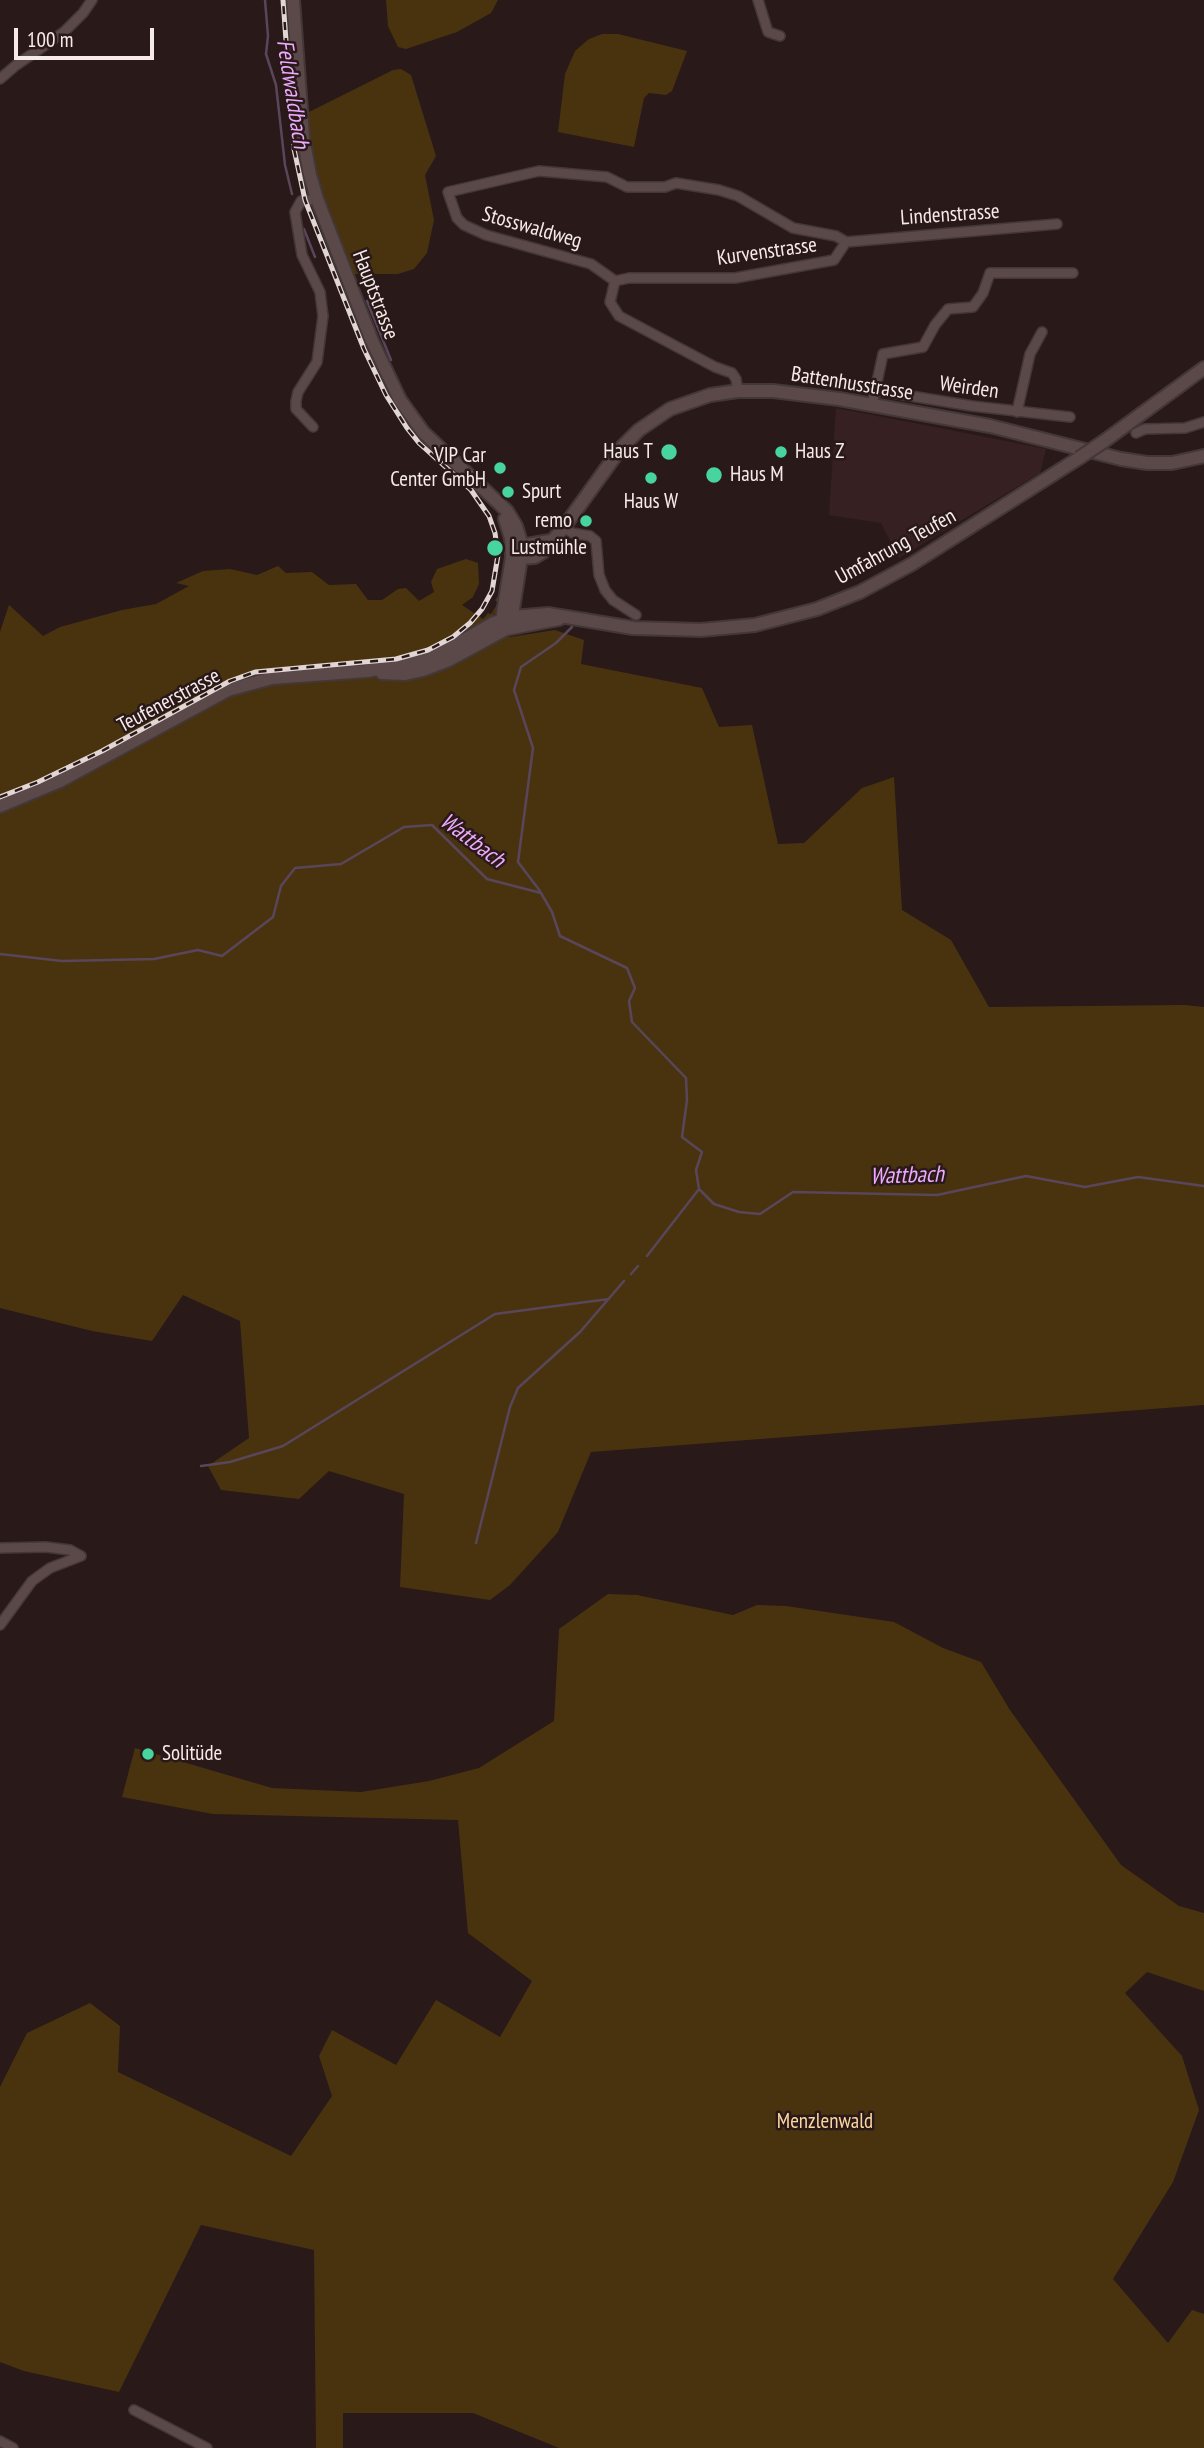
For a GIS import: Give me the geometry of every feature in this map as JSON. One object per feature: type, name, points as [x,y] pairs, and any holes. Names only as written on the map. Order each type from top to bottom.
[{"type":"street","points":[[0,79],[64,32],[92,0]]},
{"type":"street","name":"Hauptstrasse","points":[[293,0],[303,137],[310,175],[372,341],[400,400],[424,432],[511,515],[518,532],[518,552]]},
{"type":"street","points":[[758,0],[768,32],[780,36]]},
{"type":"street","name":"Stosswaldweg","points":[[607,177],[539,171],[449,192],[457,218],[464,225],[486,235],[591,264],[615,281]]},
{"type":"street","name":"Kurvenstrasse","points":[[607,177],[626,187],[665,187],[676,183],[719,190],[738,196],[793,228],[836,236],[846,242],[834,260],[735,278],[629,278],[615,281]]},
{"type":"street","points":[[313,428],[296,409],[296,401],[298,392],[317,362],[323,316],[320,292],[302,255],[295,212],[301,201],[317,199]]},
{"type":"street","name":"Lindenstrasse","points":[[846,242],[1057,224]]},
{"type":"street","name":"Weirden","points":[[872,405],[883,354],[923,347],[948,309],[973,307],[983,293],[990,273],[1073,273]]},
{"type":"street","points":[[615,281],[610,302],[619,316],[715,367],[732,373],[738,391]]},
{"type":"street","name":"Weirden","points":[[1017,412],[1030,354],[1042,332]]},
{"type":"street","name":"Umfahrung Teufen","points":[[508,621],[562,618],[633,628],[701,630],[755,625],[817,609],[860,592],[912,564],[1079,458],[1204,368]]},
{"type":"street","name":"Weirden","points":[[874,390],[1017,412],[1070,417]]},
{"type":"street","name":"Battenhusstrasse","points":[[518,552],[539,555],[564,527],[621,448],[647,423],[694,399],[738,391],[797,393],[872,405],[1001,429],[1147,463],[1172,463],[1204,456]]},
{"type":"street","points":[[1136,433],[1145,429],[1185,428],[1204,422]]},
{"type":"street","points":[[564,527],[572,533],[590,536],[596,541],[599,575],[606,590],[613,600],[636,615]]},
{"type":"street","points":[[508,621],[518,552]]},
{"type":"street","name":"Teufenerstrasse","points":[[0,806],[60,781],[228,690],[272,678],[367,671],[393,674],[424,670],[449,660],[508,621]]},
{"type":"street","points":[[0,1548],[46,1547],[69,1550],[81,1556],[50,1568],[32,1581],[0,1625]]},
{"type":"street","points":[[134,2410],[207,2448]]},
{"type":"street","points":[[0,2441],[13,2448]]},
{"type":"shaded area","points":[[836,408],[1046,449],[1040,473],[899,558],[881,523],[829,515]]},
{"type":"green space","points":[[386,0],[498,0],[491,13],[457,32],[406,49],[398,47],[388,26]]},
{"type":"green space","points":[[602,34],[618,34],[687,51],[672,91],[666,95],[649,93],[644,98],[634,147],[558,132],[565,74],[575,51],[589,39]]},
{"type":"green space","points":[[401,69],[411,75],[436,156],[425,175],[434,220],[427,253],[414,269],[398,274],[346,274],[317,199],[301,116],[393,70]]},
{"type":"green space","points":[[466,559],[478,563],[479,584],[473,597],[462,605],[483,619],[488,613],[491,614],[498,603],[495,600],[503,589],[497,610],[488,622],[510,637],[555,630],[584,640],[581,664],[702,688],[719,727],[752,725],[778,844],[804,843],[862,788],[894,777],[902,910],[951,940],[989,1007],[1204,1007],[1204,1405],[591,1452],[558,1532],[510,1585],[490,1600],[400,1587],[404,1494],[329,1471],[299,1499],[221,1490],[208,1466],[249,1438],[240,1321],[183,1295],[152,1341],[92,1331],[0,1308],[0,632],[9,605],[43,636],[60,627],[156,604],[189,586],[176,583],[203,571],[230,569],[257,575],[278,566],[286,573],[312,572],[329,585],[356,584],[368,600],[382,600],[398,589],[406,588],[419,601],[434,592],[431,582],[437,569]]},
{"type":"green space","name":"Menzlenwald","points":[[608,1594],[637,1595],[733,1615],[757,1605],[786,1606],[894,1622],[943,1648],[981,1662],[1010,1710],[1121,1865],[1179,1906],[1204,1913],[1204,1991],[1147,1972],[1125,1993],[1182,2056],[1199,2110],[1173,2182],[1113,2279],[1168,2343],[1192,2310],[1204,2314],[1204,2448],[559,2448],[473,2413],[343,2413],[343,2448],[316,2448],[314,2250],[201,2225],[119,2392],[24,2371],[0,2362],[0,2087],[27,2033],[90,2003],[120,2026],[118,2072],[291,2156],[332,2096],[319,2056],[332,2030],[396,2065],[436,2000],[500,2037],[532,1981],[468,1933],[458,1820],[213,1814],[122,1797],[135,1748],[272,1788],[361,1792],[429,1781],[479,1768],[554,1721],[559,1629]]},
{"type":"waterway","name":"Feldwaldbach","points":[[265,0],[268,36],[266,54],[276,85],[285,165],[292,194]]},
{"type":"waterway","name":"Feldwaldbach","points":[[304,229],[315,257]]},
{"type":"waterway","name":"Feldwaldbach","points":[[367,301],[391,360]]},
{"type":"waterway","name":"Feldwaldbach","points":[[540,891],[518,862],[533,748],[514,690],[521,667],[556,643],[572,627]]},
{"type":"waterway","name":"Wattbach","points":[[0,954],[62,961],[154,959],[198,950],[222,956],[273,917],[281,886],[295,868],[341,864],[404,827],[432,825],[487,879],[541,893],[552,912],[560,936],[627,968],[635,988],[629,1001],[632,1022],[686,1078],[687,1100],[682,1137],[702,1152],[696,1170],[699,1189],[714,1204],[739,1212],[760,1214],[793,1192],[937,1195],[1026,1176],[1085,1187],[1138,1177],[1204,1186]]},
{"type":"waterway","points":[[647,1256],[699,1189]]},
{"type":"waterway","points":[[631,1274],[638,1266]]},
{"type":"waterway","points":[[476,1543],[510,1407],[518,1388],[580,1332],[624,1281]]},
{"type":"waterway","points":[[201,1466],[230,1462],[283,1446],[495,1314],[609,1299]]},
{"type":"railway","points":[[0,797],[102,751],[230,681],[255,672],[396,659],[428,650],[453,637],[470,623],[492,591],[498,555],[489,516],[471,490],[419,443],[386,395],[364,349],[305,200],[294,149],[283,0]]},
{"type":"place","name":"Haus T","points":[[669,452]]},
{"type":"place","name":"Haus Z","points":[[781,452]]},
{"type":"place","name":"VIP Car Center GmbH","points":[[500,468]]},
{"type":"place","name":"Haus M","points":[[714,475]]},
{"type":"place","name":"Haus W","points":[[651,478]]},
{"type":"place","name":"Spurt","points":[[508,492]]},
{"type":"place","name":"remo","points":[[586,521]]},
{"type":"place","name":"Lustmühle","points":[[495,548]]},
{"type":"place","name":"Solitüde","points":[[148,1754]]}]
